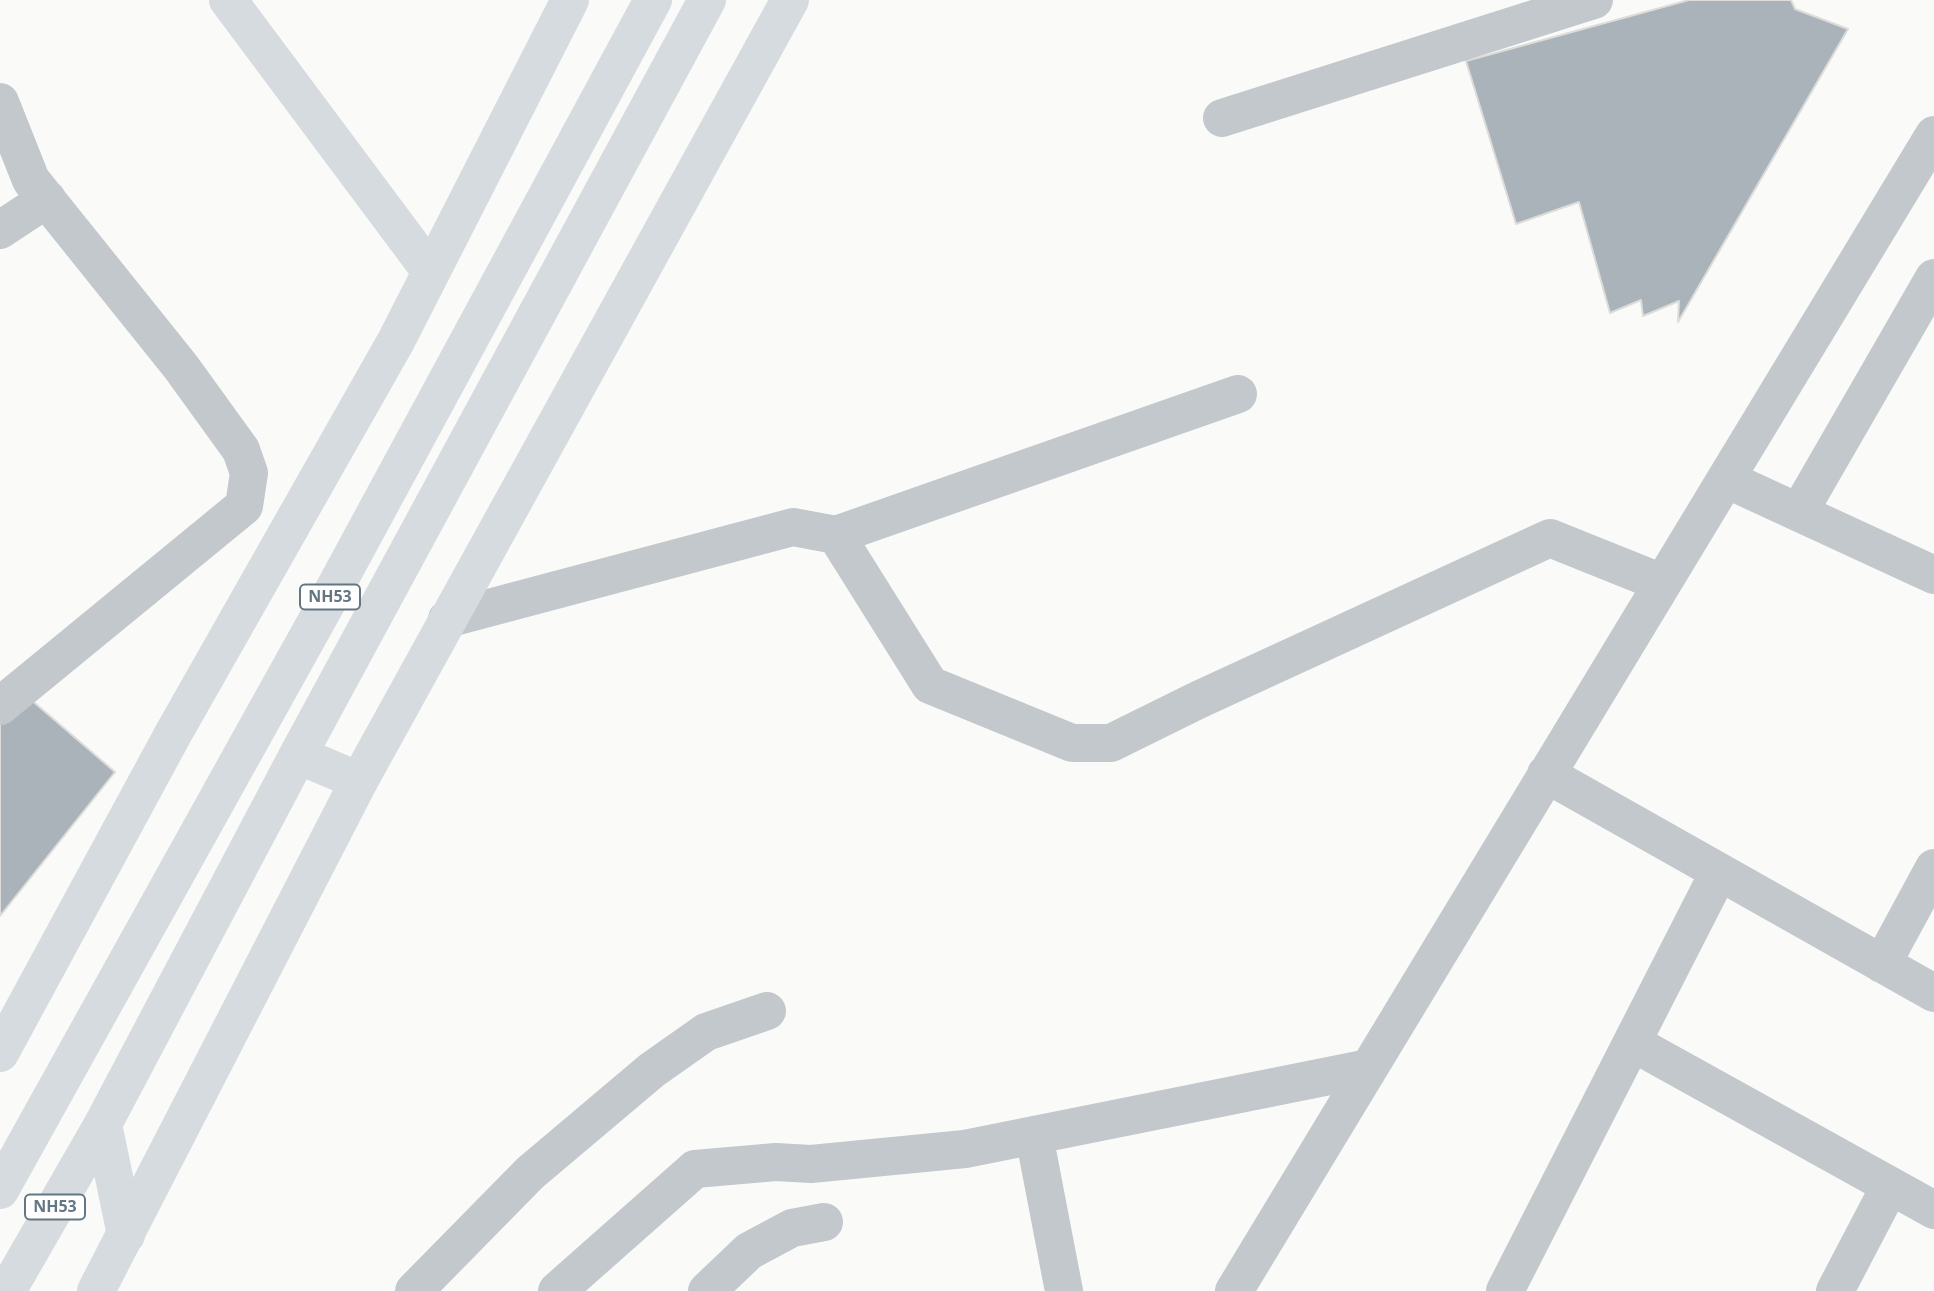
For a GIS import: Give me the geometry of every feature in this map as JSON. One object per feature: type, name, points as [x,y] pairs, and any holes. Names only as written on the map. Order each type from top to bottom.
[{"type":"main road","points":[[228,0],[431,272]]},
{"type":"main road","points":[[0,1053],[173,734],[396,341],[570,0]]},
{"type":"main road","name":"NH53","points":[[0,1190],[331,596],[653,0]]},
{"type":"main road","name":"NH53","points":[[7,1291],[103,1124],[298,755],[707,0]]},
{"type":"main road","points":[[96,1291],[359,781],[790,0]]},
{"type":"main road","points":[[298,755],[359,781]]},
{"type":"main road","points":[[103,1124],[126,1235]]},
{"type":"street","points":[[1222,118],[1594,0]]},
{"type":"street","points":[[0,102],[32,180],[181,367],[241,450],[249,473],[244,506],[0,706]]},
{"type":"street","points":[[1234,1291],[1934,135]]},
{"type":"street","points":[[0,230],[47,199]]},
{"type":"street","points":[[1799,512],[1934,278]]},
{"type":"street","points":[[447,619],[793,527],[836,535],[1238,394]]},
{"type":"street","points":[[1726,479],[1934,575]]},
{"type":"street","points":[[836,535],[930,685],[1072,743],[1111,743],[1198,700],[1550,538],[1662,583]]},
{"type":"street","points":[[1546,774],[1934,993]]},
{"type":"street","points":[[1882,964],[1934,868]]},
{"type":"street","points":[[1505,1291],[1719,872]]},
{"type":"street","points":[[414,1291],[530,1173],[652,1070],[706,1032],[767,1011]]},
{"type":"street","points":[[1633,1043],[1934,1210]]},
{"type":"street","points":[[557,1291],[695,1169],[776,1162],[811,1164],[965,1149],[1369,1068]]},
{"type":"street","points":[[1034,1135],[1064,1291]]},
{"type":"street","points":[[1835,1291],[1890,1186]]},
{"type":"street","points":[[707,1291],[749,1251],[792,1228],[824,1222]]},
{"type":"building","points":[[1689,0],[1791,0],[1795,9],[1848,29],[1678,322],[1679,301],[1643,316],[1641,300],[1610,313],[1579,202],[1516,224],[1466,61]]},
{"type":"building","points":[[29,698],[115,772],[0,916],[0,723]]}]
